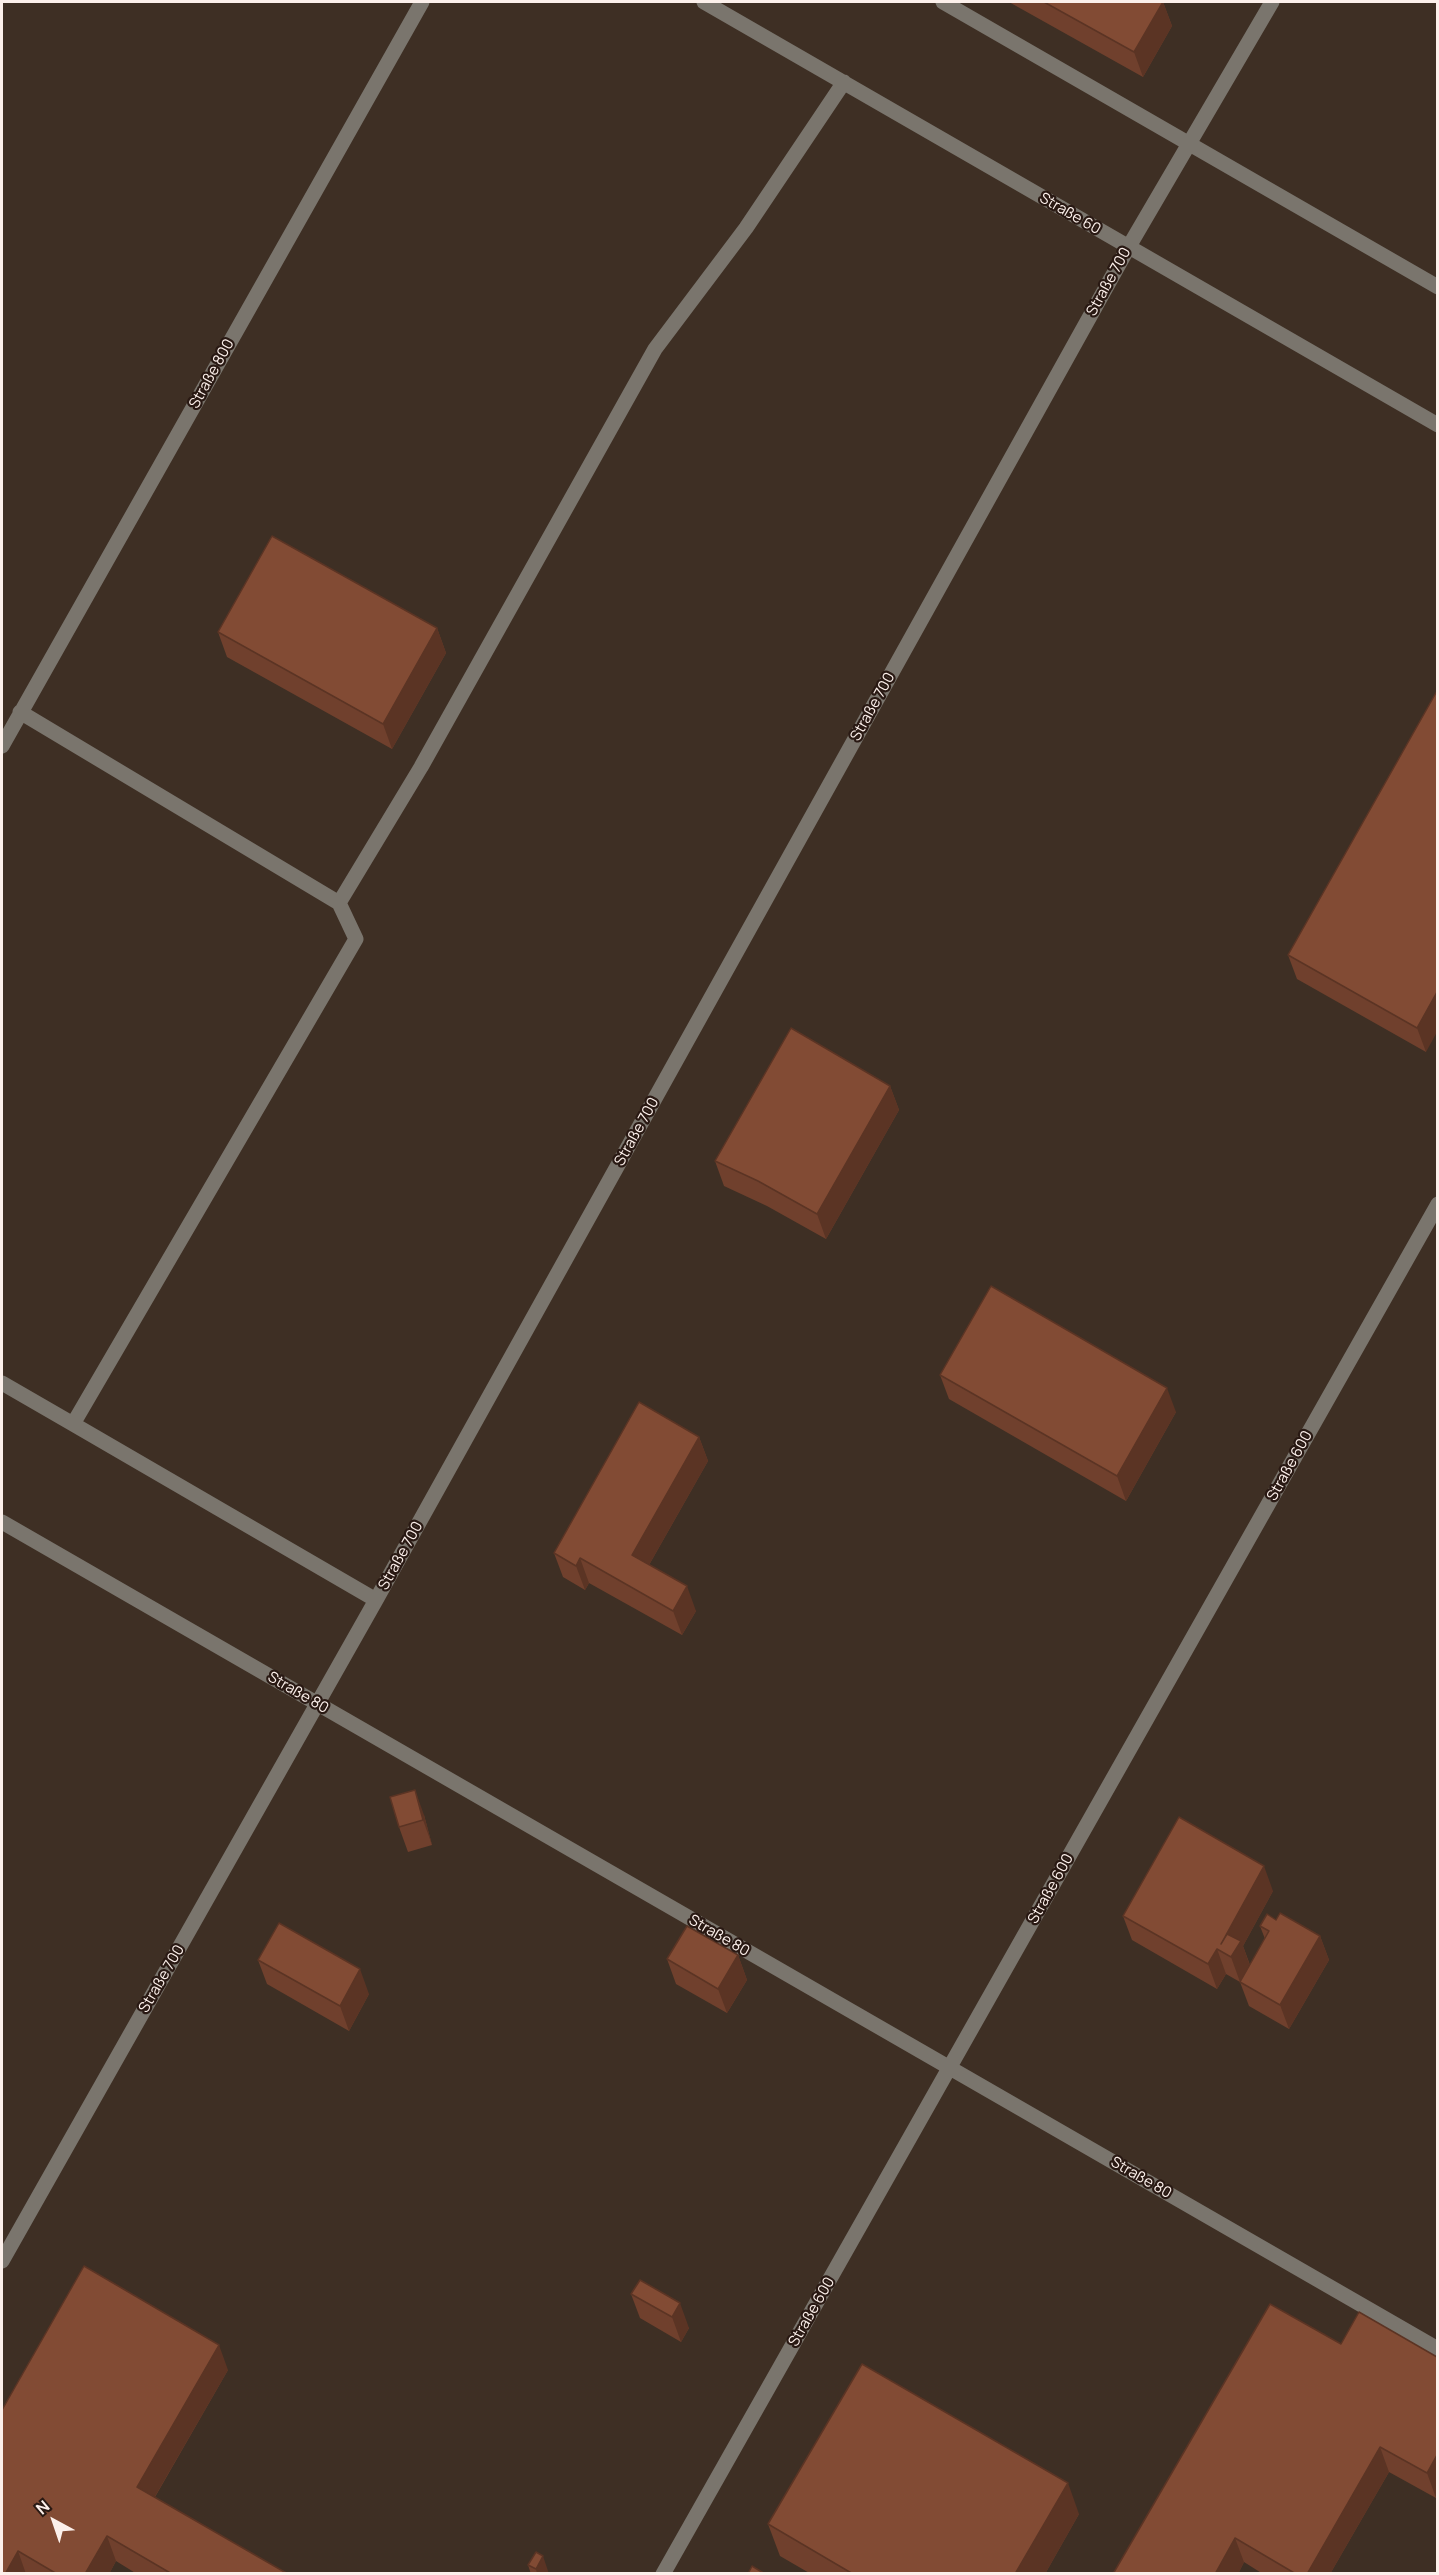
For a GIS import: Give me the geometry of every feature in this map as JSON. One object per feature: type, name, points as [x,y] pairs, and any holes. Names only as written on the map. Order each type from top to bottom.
[{"type":"street","name":"Straße 800","points":[[2,746],[422,2]]},
{"type":"street","name":"Straße 60","points":[[704,2],[1437,424]]},
{"type":"street","points":[[943,2],[1437,287]]},
{"type":"street","name":"Straße 700","points":[[2,2261],[318,1704],[1128,248],[1272,2]]},
{"type":"street","points":[[339,903],[421,766],[655,349],[746,228],[843,82]]},
{"type":"street","points":[[20,712],[339,903],[356,939],[73,1424]]},
{"type":"street","name":"Straße 600","points":[[663,2574],[1437,1204]]},
{"type":"street","points":[[2,1383],[376,1600]]},
{"type":"street","name":"Straße 80","points":[[2,1522],[1437,2349]]},
{"type":"shaded area","points":[[2,2],[1437,2],[1437,2573],[2,2573]]},
{"type":"building","points":[[1044,2],[1163,2],[1134,52]]},
{"type":"building","points":[[272,536],[437,628],[383,724],[218,632]]},
{"type":"building","points":[[1437,691],[1437,992],[1417,1028],[1288,955]]},
{"type":"building","points":[[791,1028],[890,1086],[817,1214],[758,1181],[715,1161]]},
{"type":"building","points":[[991,1286],[1167,1388],[1117,1476],[940,1375]]},
{"type":"building","points":[[639,1402],[699,1437],[632,1555],[687,1586],[673,1611],[580,1558],[576,1566],[554,1553]]},
{"type":"building","points":[[415,1790],[423,1820],[399,1827],[390,1797]]},
{"type":"building","points":[[1179,1817],[1264,1866],[1221,1944],[1227,1934],[1241,1941],[1231,1957],[1217,1949],[1208,1964],[1123,1916]]},
{"type":"building","points":[[1280,1913],[1320,1936],[1280,2005],[1240,1982],[1269,1931],[1260,1926],[1267,1914],[1276,1920]]},
{"type":"building","points":[[279,1923],[360,1969],[340,2006],[258,1960]]},
{"type":"building","points":[[687,1926],[738,1955],[718,1989],[667,1959]]},
{"type":"building","points":[[84,2266],[219,2345],[137,2487],[288,2574],[172,2574],[107,2536],[85,2574],[57,2574],[18,2551],[5,2574],[2,2574],[2,2410]]},
{"type":"building","points":[[640,2280],[680,2303],[672,2317],[631,2294]]},
{"type":"building","points":[[1270,2304],[1341,2344],[1359,2312],[1437,2357],[1437,2455],[1427,2473],[1380,2447],[1307,2574],[1296,2574],[1235,2538],[1215,2574],[1113,2574]]},
{"type":"building","points":[[862,2364],[1068,2483],[1015,2574],[853,2574],[768,2524]]},
{"type":"building","points":[[536,2552],[543,2556],[536,2569],[528,2565]]},
{"type":"building","points":[[752,2566],[765,2574],[748,2574]]}]
